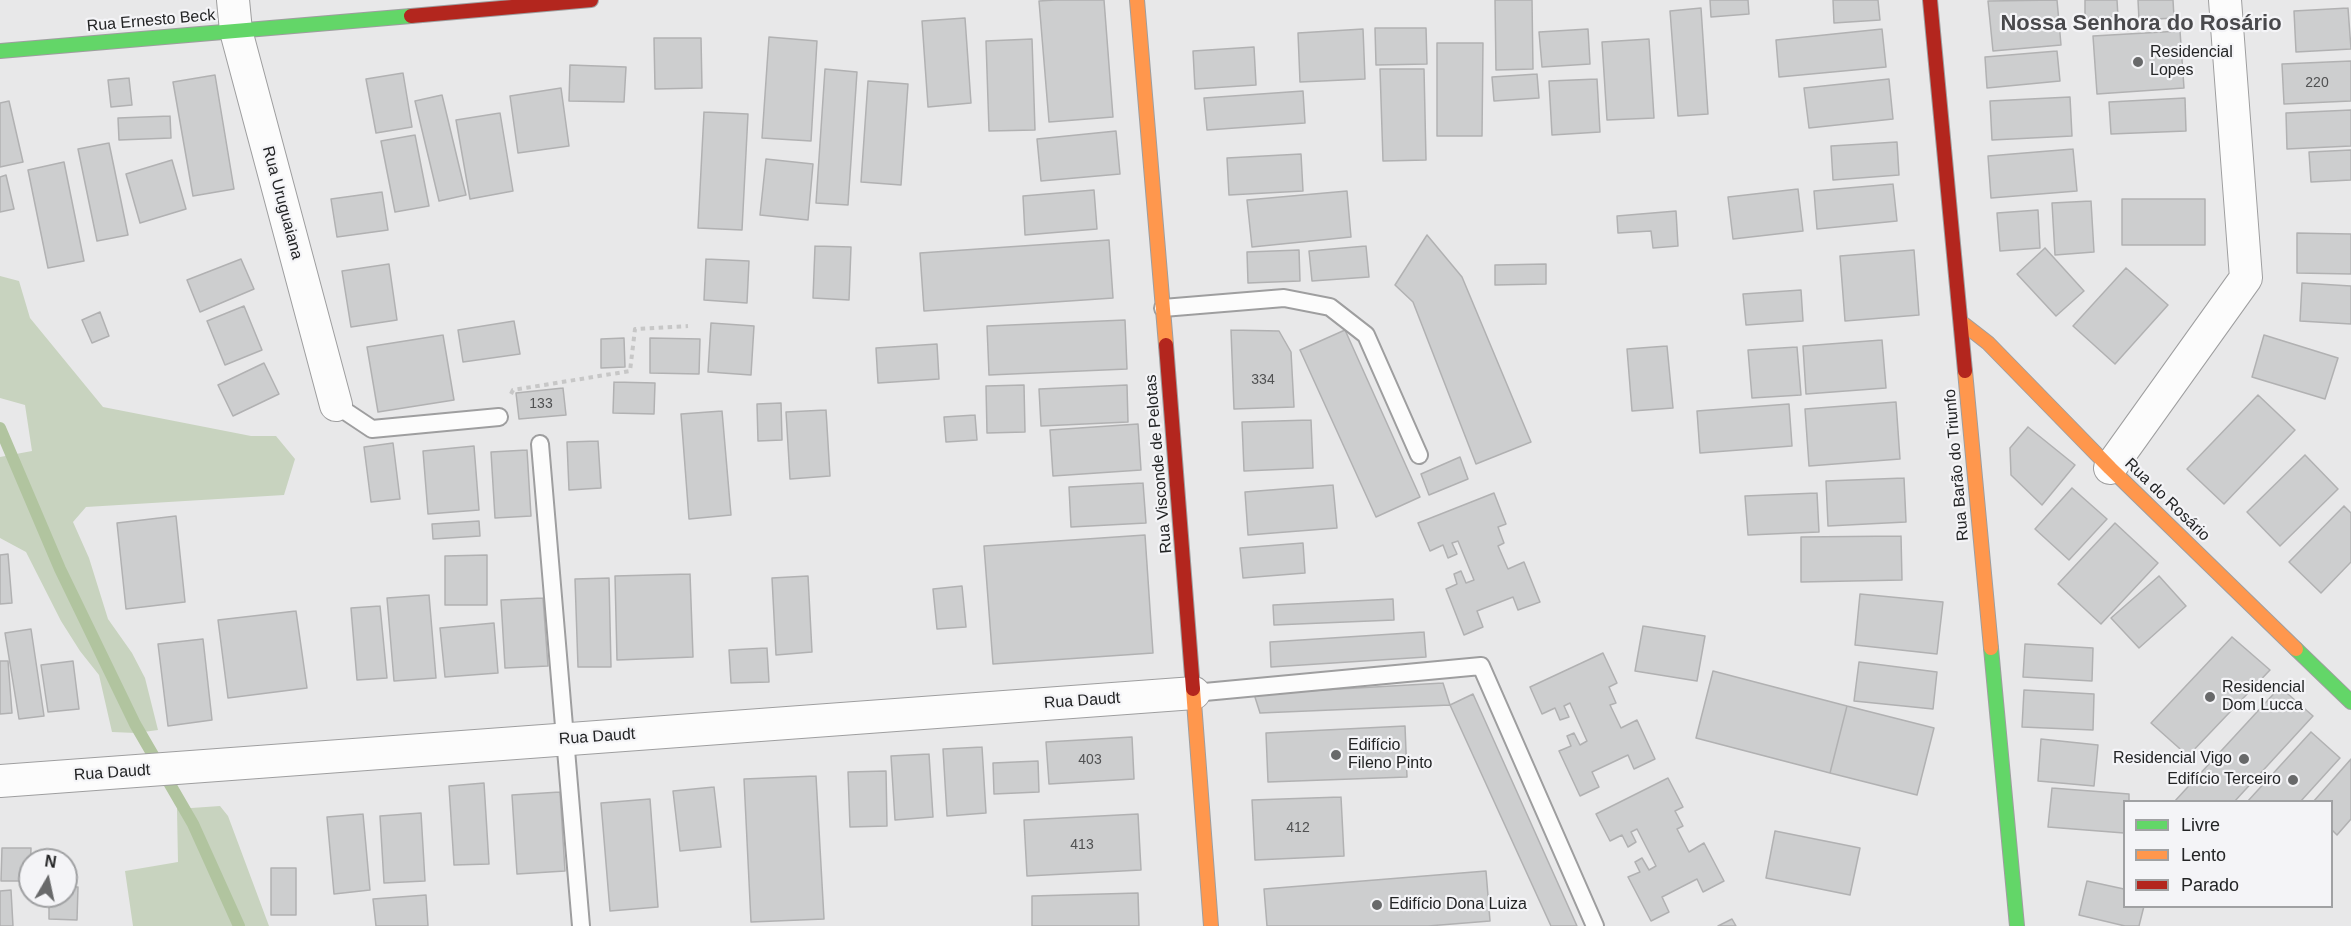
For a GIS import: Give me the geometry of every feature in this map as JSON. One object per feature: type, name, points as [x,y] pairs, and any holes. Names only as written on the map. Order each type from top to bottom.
[{"type":"street","name":"Rua Uruguaiana","points":[[233,0],[236,31],[336,405]]},
{"type":"street","name":"Rua Ernesto Beck","points":[[0,51],[591,0]]},
{"type":"street","name":"Rua Visconde de Pelotas","points":[[1137,0],[1211,926]]},
{"type":"street","name":"Rua Barão do Triunfo","points":[[1930,0],[2017,926]]},
{"type":"street","points":[[2110,468],[2246,278],[2226,0]]},
{"type":"street","name":"Rua do Rosário","points":[[1961,322],[1988,343],[2110,468],[2351,702]]},
{"type":"street","name":"Rua Daudt","points":[[0,781],[1194,693]]},
{"type":"lane","points":[[1163,308],[1284,298],[1330,307],[1366,335],[1419,455]]},
{"type":"lane","points":[[336,405],[372,429],[499,417]]},
{"type":"lane","points":[[540,444],[581,926]]},
{"type":"lane","points":[[1194,693],[1481,666],[1595,926]]},
{"type":"path","points":[[499,417],[513,390],[630,371],[635,329],[688,326]]},
{"type":"green space","points":[[0,276],[19,281],[30,318],[103,407],[251,436],[276,436],[295,459],[284,495],[86,507],[73,522],[89,558],[108,619],[132,653],[145,678],[158,730],[136,733],[112,732],[99,675],[61,621],[26,552],[0,538],[0,457],[32,451],[25,405],[0,398]]},
{"type":"green space","points":[[220,806],[228,816],[269,926],[133,926],[125,871],[178,862],[177,809]]},
{"type":"building","points":[[1104,0],[1113,117],[1049,122],[1039,1]]},
{"type":"building","points":[[1495,0],[1532,0],[1533,69],[1496,70]]},
{"type":"building","points":[[1710,0],[1748,0],[1749,14],[1711,17]]},
{"type":"building","points":[[1833,0],[1878,0],[1880,20],[1834,23]]},
{"type":"building","points":[[2057,0],[2061,45],[1993,51],[1988,1]]},
{"type":"building","points":[[2085,0],[2117,0],[2118,17],[2085,18]]},
{"type":"building","points":[[2138,0],[2173,0],[2174,18],[2139,20]]},
{"type":"building","points":[[1701,8],[1708,114],[1678,116],[1670,11]]},
{"type":"building","points":[[2348,8],[2351,49],[2296,52],[2294,11]]},
{"type":"building","points":[[965,18],[971,103],[928,107],[922,21]]},
{"type":"building","points":[[1375,28],[1426,28],[1427,64],[1376,65]]},
{"type":"building","points":[[1363,29],[1365,79],[1300,82],[1298,33]]},
{"type":"building","points":[[1588,29],[1590,64],[1542,67],[1539,32]]},
{"type":"building","points":[[1882,29],[1886,67],[1779,77],[1776,40]]},
{"type":"building","name":"Residencial Lopes","points":[[2180,31],[2184,88],[2097,94],[2093,36]]},
{"type":"building","points":[[769,37],[817,41],[811,141],[762,138]]},
{"type":"building","points":[[654,38],[701,38],[702,88],[655,89]]},
{"type":"building","points":[[1032,39],[1035,130],[989,131],[986,41]]},
{"type":"building","points":[[1649,39],[1654,118],[1607,120],[1602,42]]},
{"type":"building","points":[[1437,43],[1483,43],[1482,136],[1437,136]]},
{"type":"building","points":[[1254,47],[1256,85],[1195,89],[1193,51]]},
{"type":"building","points":[[2057,51],[2060,81],[1987,88],[1985,57]]},
{"type":"building","points":[[2351,61],[2351,101],[2284,104],[2282,64]]},
{"type":"building","points":[[570,65],[626,67],[624,102],[569,101]]},
{"type":"building","points":[[825,69],[857,72],[848,205],[816,203]]},
{"type":"building","points":[[1380,69],[1424,69],[1426,160],[1383,161]]},
{"type":"building","points":[[403,73],[412,127],[376,133],[366,79]]},
{"type":"building","points":[[1537,74],[1539,98],[1494,101],[1492,77]]},
{"type":"building","points":[[215,75],[234,189],[193,196],[173,82]]},
{"type":"building","points":[[129,78],[132,105],[111,107],[108,80]]},
{"type":"building","points":[[1597,79],[1600,132],[1552,135],[1549,81]]},
{"type":"building","points":[[1889,79],[1893,119],[1809,128],[1804,88]]},
{"type":"building","points":[[868,81],[908,84],[901,185],[861,182]]},
{"type":"building","points":[[561,88],[569,146],[518,153],[510,96]]},
{"type":"building","points":[[1303,91],[1305,123],[1207,130],[1204,98]]},
{"type":"building","points":[[442,95],[466,195],[439,201],[415,101]]},
{"type":"building","points":[[2070,97],[2072,136],[1992,140],[1990,101]]},
{"type":"building","points":[[2185,98],[2186,131],[2111,134],[2109,102]]},
{"type":"building","points":[[9,101],[23,162],[0,167],[0,103]]},
{"type":"building","points":[[2351,110],[2351,146],[2287,149],[2286,113]]},
{"type":"building","points":[[704,112],[748,114],[742,230],[698,228]]},
{"type":"building","points":[[500,113],[513,191],[470,199],[456,120]]},
{"type":"building","points":[[170,116],[171,138],[119,140],[118,118]]},
{"type":"building","points":[[1116,131],[1120,174],[1041,181],[1037,139]]},
{"type":"building","points":[[415,135],[429,206],[395,212],[381,141]]},
{"type":"building","points":[[1897,142],[1899,175],[1833,180],[1831,146]]},
{"type":"building","points":[[109,143],[128,235],[97,241],[78,149]]},
{"type":"building","points":[[2073,149],[2077,191],[1991,198],[1988,156]]},
{"type":"building","points":[[2351,150],[2351,180],[2311,182],[2309,152]]},
{"type":"building","points":[[1301,154],[1303,191],[1229,195],[1227,158]]},
{"type":"building","points":[[766,159],[813,164],[808,220],[760,215]]},
{"type":"building","points":[[172,160],[186,209],[140,223],[126,174]]},
{"type":"building","points":[[64,162],[84,261],[48,268],[28,170]]},
{"type":"building","points":[[6,175],[14,209],[0,212],[0,177]]},
{"type":"building","points":[[1893,184],[1897,221],[1817,229],[1814,191]]},
{"type":"building","points":[[1798,189],[1803,231],[1733,239],[1728,197]]},
{"type":"building","points":[[1094,190],[1097,229],[1025,235],[1023,196]]},
{"type":"building","points":[[1347,191],[1351,237],[1252,247],[1247,200]]},
{"type":"building","points":[[382,192],[388,230],[337,237],[331,199]]},
{"type":"building","points":[[2122,199],[2205,199],[2205,245],[2122,245]]},
{"type":"building","points":[[2091,201],[2094,252],[2055,255],[2052,203]]},
{"type":"building","points":[[2038,210],[2040,248],[2000,251],[1997,213]]},
{"type":"building","points":[[1676,211],[1678,246],[1653,248],[1651,231],[1618,233],[1617,216]]},
{"type":"building","points":[[2297,233],[2351,234],[2351,274],[2297,273]]},
{"type":"building","points":[[1427,235],[1462,277],[1531,442],[1476,464],[1413,302],[1395,285]]},
{"type":"building","points":[[1109,240],[1113,298],[924,311],[920,253]]},
{"type":"building","points":[[815,246],[851,247],[849,300],[813,298]]},
{"type":"building","points":[[1366,246],[1369,277],[1312,281],[1309,251]]},
{"type":"building","points":[[2045,248],[2084,291],[2056,316],[2017,274]]},
{"type":"building","points":[[1299,250],[1300,281],[1248,283],[1247,252]]},
{"type":"building","points":[[1914,250],[1919,315],[1845,321],[1840,256]]},
{"type":"building","points":[[241,259],[254,289],[200,312],[187,280]]},
{"type":"building","points":[[706,259],[749,261],[747,303],[704,300]]},
{"type":"building","points":[[389,264],[397,320],[351,327],[342,271]]},
{"type":"building","points":[[1546,264],[1546,284],[1495,285],[1495,265]]},
{"type":"building","points":[[2126,268],[2168,305],[2115,364],[2073,326]]},
{"type":"building","points":[[2302,283],[2351,286],[2351,324],[2300,321]]},
{"type":"building","points":[[1801,290],[1803,321],[1746,325],[1743,294]]},
{"type":"building","points":[[244,306],[262,350],[225,365],[207,321]]},
{"type":"building","points":[[100,312],[109,336],[92,343],[82,320]]},
{"type":"building","points":[[1125,320],[1127,369],[989,375],[987,326]]},
{"type":"building","points":[[514,321],[520,354],[463,362],[458,330]]},
{"type":"building","points":[[711,323],[754,326],[751,375],[708,372]]},
{"type":"building","points":[[1231,330],[1279,331],[1291,352],[1294,407],[1234,409]]},
{"type":"building","points":[[1345,330],[1420,497],[1376,517],[1300,350]]},
{"type":"building","points":[[443,335],[454,400],[378,412],[367,347]]},
{"type":"building","points":[[2264,335],[2338,358],[2325,399],[2252,377]]},
{"type":"building","points":[[624,338],[625,367],[601,368],[601,339]]},
{"type":"building","points":[[650,338],[700,339],[699,374],[650,373]]},
{"type":"building","points":[[1882,340],[1886,388],[1806,394],[1803,346]]},
{"type":"building","points":[[937,344],[939,379],[878,383],[876,348]]},
{"type":"building","points":[[1667,346],[1673,408],[1632,411],[1627,349]]},
{"type":"building","points":[[1797,347],[1801,395],[1752,398],[1748,350]]},
{"type":"building","points":[[264,363],[279,394],[233,416],[218,385]]},
{"type":"building","points":[[614,382],[655,383],[654,414],[613,413]]},
{"type":"building","points":[[1024,385],[1025,432],[987,433],[986,386]]},
{"type":"building","points":[[1127,385],[1128,422],[1041,426],[1039,389]]},
{"type":"building","points":[[563,388],[566,415],[519,419],[516,393]]},
{"type":"building","points":[[2258,395],[2295,430],[2224,504],[2187,469]]},
{"type":"building","points":[[1896,402],[1900,459],[1809,466],[1805,409]]},
{"type":"building","points":[[781,403],[782,440],[758,441],[757,404]]},
{"type":"building","points":[[1789,404],[1792,446],[1700,453],[1697,411]]},
{"type":"building","points":[[826,410],[830,476],[790,479],[786,412]]},
{"type":"building","points":[[722,411],[731,515],[689,519],[681,414]]},
{"type":"building","points":[[975,415],[977,440],[946,442],[944,417]]},
{"type":"building","points":[[1311,420],[1313,468],[1244,471],[1242,422]]},
{"type":"building","points":[[1138,424],[1141,470],[1053,476],[1050,430]]},
{"type":"building","points":[[2028,427],[2075,465],[2042,505],[2011,475],[2010,448]]},
{"type":"building","points":[[598,441],[601,488],[569,490],[567,442]]},
{"type":"building","points":[[393,443],[400,499],[371,502],[364,447]]},
{"type":"building","points":[[474,446],[479,510],[428,514],[423,451]]},
{"type":"building","points":[[527,450],[531,516],[495,518],[491,452]]},
{"type":"building","points":[[2305,455],[2338,489],[2280,546],[2247,512]]},
{"type":"building","points":[[1460,457],[1468,479],[1429,495],[1421,474]]},
{"type":"building","points":[[1904,478],[1906,522],[1828,526],[1826,481]]},
{"type":"building","points":[[1143,483],[1146,523],[1071,527],[1069,487]]},
{"type":"building","points":[[1333,485],[1337,528],[1248,535],[1245,492]]},
{"type":"building","points":[[2072,488],[2107,519],[2069,560],[2035,529]]},
{"type":"building","points":[[1494,493],[1506,524],[1498,527],[1504,543],[1498,546],[1508,569],[1524,562],[1540,602],[1518,610],[1513,597],[1477,611],[1483,627],[1464,635],[1446,589],[1457,584],[1454,574],[1461,571],[1466,583],[1474,580],[1458,541],[1452,543],[1457,554],[1448,558],[1443,545],[1430,551],[1418,523]]},
{"type":"building","points":[[1817,493],[1819,532],[1748,535],[1745,496]]},
{"type":"building","points":[[2344,506],[2351,513],[2351,562],[2321,593],[2289,562]]},
{"type":"building","points":[[176,516],[185,602],[126,609],[117,523]]},
{"type":"building","points":[[479,521],[480,536],[433,539],[432,524]]},
{"type":"building","points":[[2115,523],[2158,563],[2101,624],[2058,584]]},
{"type":"building","points":[[1145,535],[1153,653],[993,664],[984,546]]},
{"type":"building","points":[[1901,536],[1902,580],[1801,582],[1801,537]]},
{"type":"building","points":[[1303,543],[1305,573],[1243,578],[1240,548]]},
{"type":"building","points":[[8,554],[12,603],[0,604],[0,555]]},
{"type":"building","points":[[487,555],[487,605],[445,605],[445,556]]},
{"type":"building","points":[[690,574],[693,657],[617,660],[615,576]]},
{"type":"building","points":[[808,576],[812,652],[776,655],[772,578]]},
{"type":"building","points":[[2159,576],[2186,606],[2139,648],[2111,618]]},
{"type":"building","points":[[609,578],[611,667],[578,667],[575,579]]},
{"type":"building","points":[[962,586],[966,627],[937,629],[933,589]]},
{"type":"building","points":[[1860,594],[1943,602],[1937,654],[1855,645]]},
{"type":"building","points":[[429,595],[436,678],[394,681],[387,598]]},
{"type":"building","points":[[543,598],[548,666],[505,668],[501,600]]},
{"type":"building","points":[[1393,599],[1394,620],[1274,625],[1273,605]]},
{"type":"building","points":[[380,606],[387,678],[357,680],[351,608]]},
{"type":"building","points":[[296,611],[307,688],[228,698],[218,620]]},
{"type":"building","points":[[494,623],[498,673],[445,677],[440,628]]},
{"type":"building","points":[[1643,626],[1705,636],[1697,681],[1635,671]]},
{"type":"building","points":[[31,629],[44,716],[19,719],[5,633]]},
{"type":"building","points":[[1424,632],[1426,657],[1271,667],[1270,642]]},
{"type":"building","name":"Residencial Dom Lucca","points":[[2232,637],[2270,670],[2188,756],[2151,723]]},
{"type":"building","points":[[203,639],[212,720],[168,726],[158,644]]},
{"type":"building","points":[[2025,644],[2093,648],[2092,681],[2023,677]]},
{"type":"building","points":[[767,648],[769,682],[731,683],[729,650]]},
{"type":"building","points":[[1603,653],[1617,683],[1609,687],[1616,703],[1610,705],[1621,728],[1637,720],[1655,759],[1634,769],[1628,755],[1592,772],[1599,787],[1580,796],[1559,751],[1571,746],[1567,736],[1574,733],[1580,745],[1587,741],[1570,703],[1564,706],[1569,717],[1560,720],[1555,708],[1542,714],[1530,687]]},
{"type":"building","points":[[0,661],[8,661],[12,713],[0,714]]},
{"type":"building","points":[[73,661],[79,709],[48,712],[41,665]]},
{"type":"building","points":[[1859,662],[1937,672],[1933,709],[1854,701]]},
{"type":"building","points":[[1713,671],[1847,706],[1830,773],[1696,738]]},
{"type":"building","points":[[1443,683],[1450,705],[1260,713],[1254,694]]},
{"type":"building","name":"Residencial Vigo","points":[[2280,687],[2313,716],[2236,800],[2176,800]]},
{"type":"building","points":[[2024,690],[2094,694],[2093,730],[2022,727]]},
{"type":"building","points":[[1473,694],[1577,926],[1551,926],[1450,705]]},
{"type":"building","points":[[1847,706],[1934,728],[1917,795],[1830,773]]},
{"type":"building","name":"Edifício Fileno Pinto","points":[[1405,726],[1407,777],[1268,782],[1266,733]]},
{"type":"building","name":"Edifício Terceiro","points":[[2311,732],[2340,758],[2302,800],[2249,800]]},
{"type":"building","points":[[1132,737],[1134,779],[1049,784],[1046,742]]},
{"type":"building","points":[[2041,739],[2098,745],[2094,786],[2038,781]]},
{"type":"building","points":[[982,747],[986,813],[947,816],[943,749]]},
{"type":"building","points":[[929,754],[933,817],[895,820],[891,756]]},
{"type":"building","points":[[2351,759],[2351,819],[2337,835],[2333,831],[2333,800],[2315,800]]},
{"type":"building","points":[[1038,761],[1039,792],[994,794],[993,763]]},
{"type":"building","points":[[886,771],[887,826],[850,827],[848,772]]},
{"type":"building","points":[[816,776],[824,919],[751,922],[744,779]]},
{"type":"building","points":[[1668,778],[1683,807],[1675,811],[1683,826],[1677,829],[1689,852],[1704,843],[1724,881],[1703,892],[1697,879],[1662,897],[1669,912],[1651,921],[1628,877],[1640,872],[1635,862],[1642,858],[1649,870],[1656,866],[1637,829],[1631,832],[1636,842],[1628,847],[1622,835],[1610,841],[1596,814]]},
{"type":"building","points":[[484,783],[489,864],[454,865],[449,786]]},
{"type":"building","points":[[714,787],[721,847],[680,851],[673,791]]},
{"type":"building","points":[[2052,788],[2129,794],[2129,800],[2123,800],[2123,833],[2048,827]]},
{"type":"building","points":[[560,792],[565,871],[517,874],[512,795]]},
{"type":"building","points":[[1341,797],[1344,856],[1255,860],[1252,800]]},
{"type":"building","points":[[650,799],[658,907],[610,911],[601,803]]},
{"type":"building","points":[[421,813],[425,881],[384,883],[380,816]]},
{"type":"building","points":[[363,814],[370,890],[334,894],[327,817]]},
{"type":"building","points":[[1138,814],[1141,870],[1027,876],[1024,820]]},
{"type":"building","points":[[1775,831],[1860,848],[1850,895],[1766,878]]},
{"type":"building","points":[[2,848],[18,848],[18,881],[1,881]]},
{"type":"building","points":[[271,868],[296,868],[296,915],[271,915]]},
{"type":"building","name":"Edifício Dona Luiza","points":[[1486,871],[1490,921],[1428,926],[1267,926],[1264,889]]},
{"type":"building","points":[[2087,881],[2123,889],[2123,908],[2144,908],[2139,926],[2125,926],[2079,915]]},
{"type":"building","points":[[11,890],[13,926],[0,926],[0,891]]},
{"type":"building","points":[[1138,893],[1139,926],[1032,926],[1032,896]]},
{"type":"building","points":[[426,895],[428,926],[376,926],[373,899]]},
{"type":"building","points":[[49,908],[77,908],[77,920],[49,919]]},
{"type":"building","points":[[1732,919],[1736,926],[1718,926]]},
{"type":"waterway","points":[[0,428],[60,569],[135,724],[193,824],[239,926]]},
{"type":"traffic: fast","points":[[0,51],[411,16]]},
{"type":"traffic: fast","points":[[1991,648],[2017,926]]},
{"type":"traffic: fast","points":[[2296,649],[2351,702]]},
{"type":"traffic: slow","points":[[1137,0],[1166,345]]},
{"type":"traffic: slow","points":[[1961,322],[1988,343],[2110,468],[2296,649]]},
{"type":"traffic: slow","points":[[1965,371],[1991,648]]},
{"type":"traffic: slow","points":[[1193,689],[1211,926]]},
{"type":"traffic: jam","points":[[411,16],[591,0]]},
{"type":"traffic: jam","points":[[1930,0],[1965,371]]},
{"type":"traffic: jam","points":[[1166,345],[1193,689]]},
{"type":"place","name":"Residencial Lopes","points":[[2138,62]]},
{"type":"place","name":"Residencial Dom Lucca","points":[[2210,697]]},
{"type":"place","name":"Edifício Fileno Pinto","points":[[1336,755]]},
{"type":"place","name":"Residencial Vigo","points":[[2244,759]]},
{"type":"place","name":"Edifício Terceiro","points":[[2293,780]]},
{"type":"place","name":"Edifício Dona Luiza","points":[[1377,905]]},
{"type":"district","name":"Nossa Senhora do Rosário","points":[[2141,24]]}]
